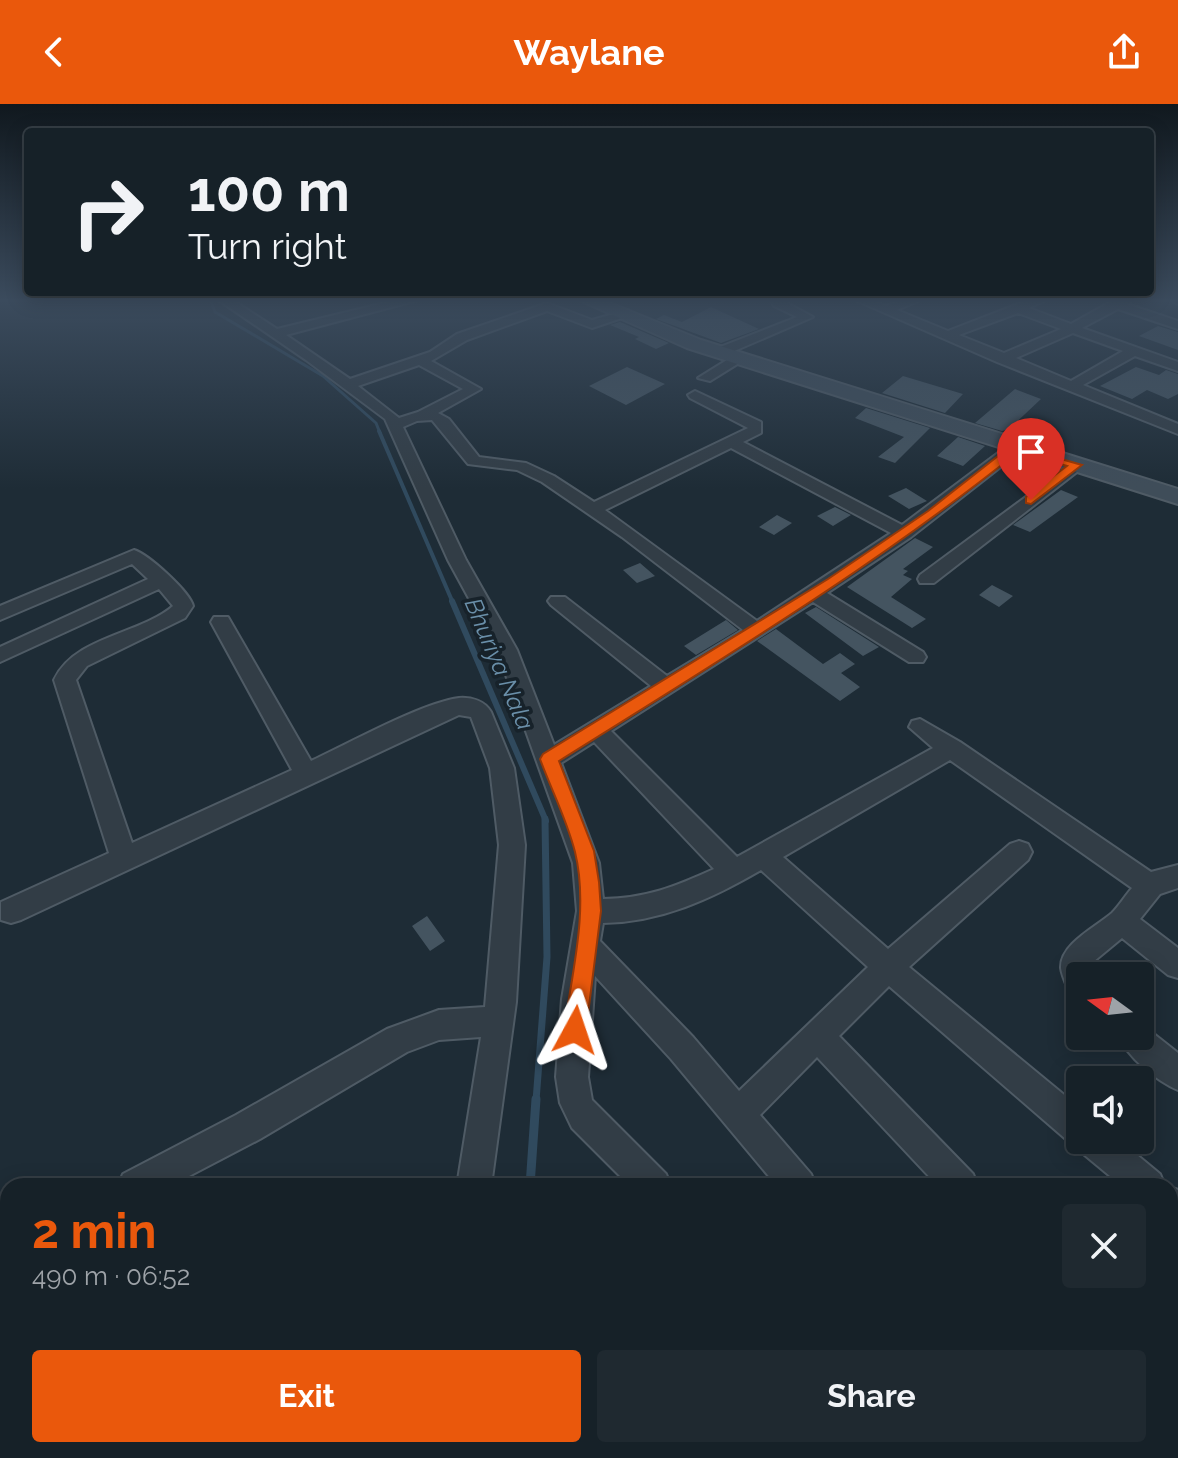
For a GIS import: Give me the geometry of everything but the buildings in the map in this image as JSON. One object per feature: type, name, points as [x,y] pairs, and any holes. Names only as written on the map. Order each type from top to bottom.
[{"type":"street","points":[[316,362],[380,407],[396,424],[457,560],[507,650],[584,851],[591,911],[577,999],[572,1077],[576,1103],[583,1117],[646,1178]]},
{"type":"street","points":[[347,385],[413,362]]},
{"type":"street","points":[[396,424],[474,389],[423,362]]},
{"type":"street","points":[[705,378],[722,362]]},
{"type":"street","points":[[752,362],[1178,497]]},
{"type":"street","points":[[1010,362],[1178,429]]},
{"type":"street","points":[[1072,386],[1114,362]]},
{"type":"street","points":[[594,509],[756,430],[756,425],[695,395]]},
{"type":"street","points":[[424,414],[446,422],[474,461],[531,470],[594,509],[755,629]]},
{"type":"street","points":[[731,442],[905,533]]},
{"type":"street","points":[[549,759],[814,594],[905,533],[1016,447]]},
{"type":"street","points":[[927,579],[1076,465]]},
{"type":"street","points":[[0,614],[137,555],[182,600],[181,609],[80,661],[69,671],[65,680],[124,859]]},
{"type":"street","points":[[0,655],[162,580]]},
{"type":"street","points":[[814,594],[916,657]]},
{"type":"street","points":[[558,601],[665,686]]},
{"type":"street","points":[[221,622],[306,774]]},
{"type":"street","points":[[11,911],[437,713],[466,706],[480,712],[502,768],[512,845],[510,917],[475,1178]]},
{"type":"street","points":[[920,727],[1151,885]]},
{"type":"street","points":[[596,730],[734,872]]},
{"type":"street","points":[[591,911],[638,910],[657,905],[734,872],[952,748]]},
{"type":"street","points":[[738,1114],[888,967],[1019,852]]},
{"type":"street","points":[[763,855],[888,967],[1066,1117]]},
{"type":"street","points":[[1077,962],[1083,953],[1122,921],[1151,885],[1178,876]]},
{"type":"street","points":[[1122,921],[1178,965]]},
{"type":"street","points":[[586,946],[623,982],[792,1178]]},
{"type":"street","points":[[150,1178],[248,1127],[398,1040],[439,1025],[498,1021]]},
{"type":"street","points":[[818,1036],[953,1178]]},
{"type":"street","points":[[1150,1050],[1178,1074]]},
{"type":"street","points":[[1110,1154],[1138,1178]]},
{"type":"waterway","name":"Bhuriya Nala","points":[[300,362],[323,376],[376,423],[380,433]]},
{"type":"waterway","name":"Bhuriya Nala","points":[[379,431],[453,603]]},
{"type":"waterway","name":"Bhuriya Nala","points":[[452,601],[546,821]]},
{"type":"waterway","name":"Bhuriya Nala","points":[[536,1101],[547,957],[545,819]]},
{"type":"waterway","name":"Bhuriya Nala","points":[[531,1178],[536,1099]]},
{"type":"route","points":[[575,1030],[591,911],[589,882],[584,851],[549,759],[833,582],[933,513],[1016,447],[1076,465],[1031,500]]}]
